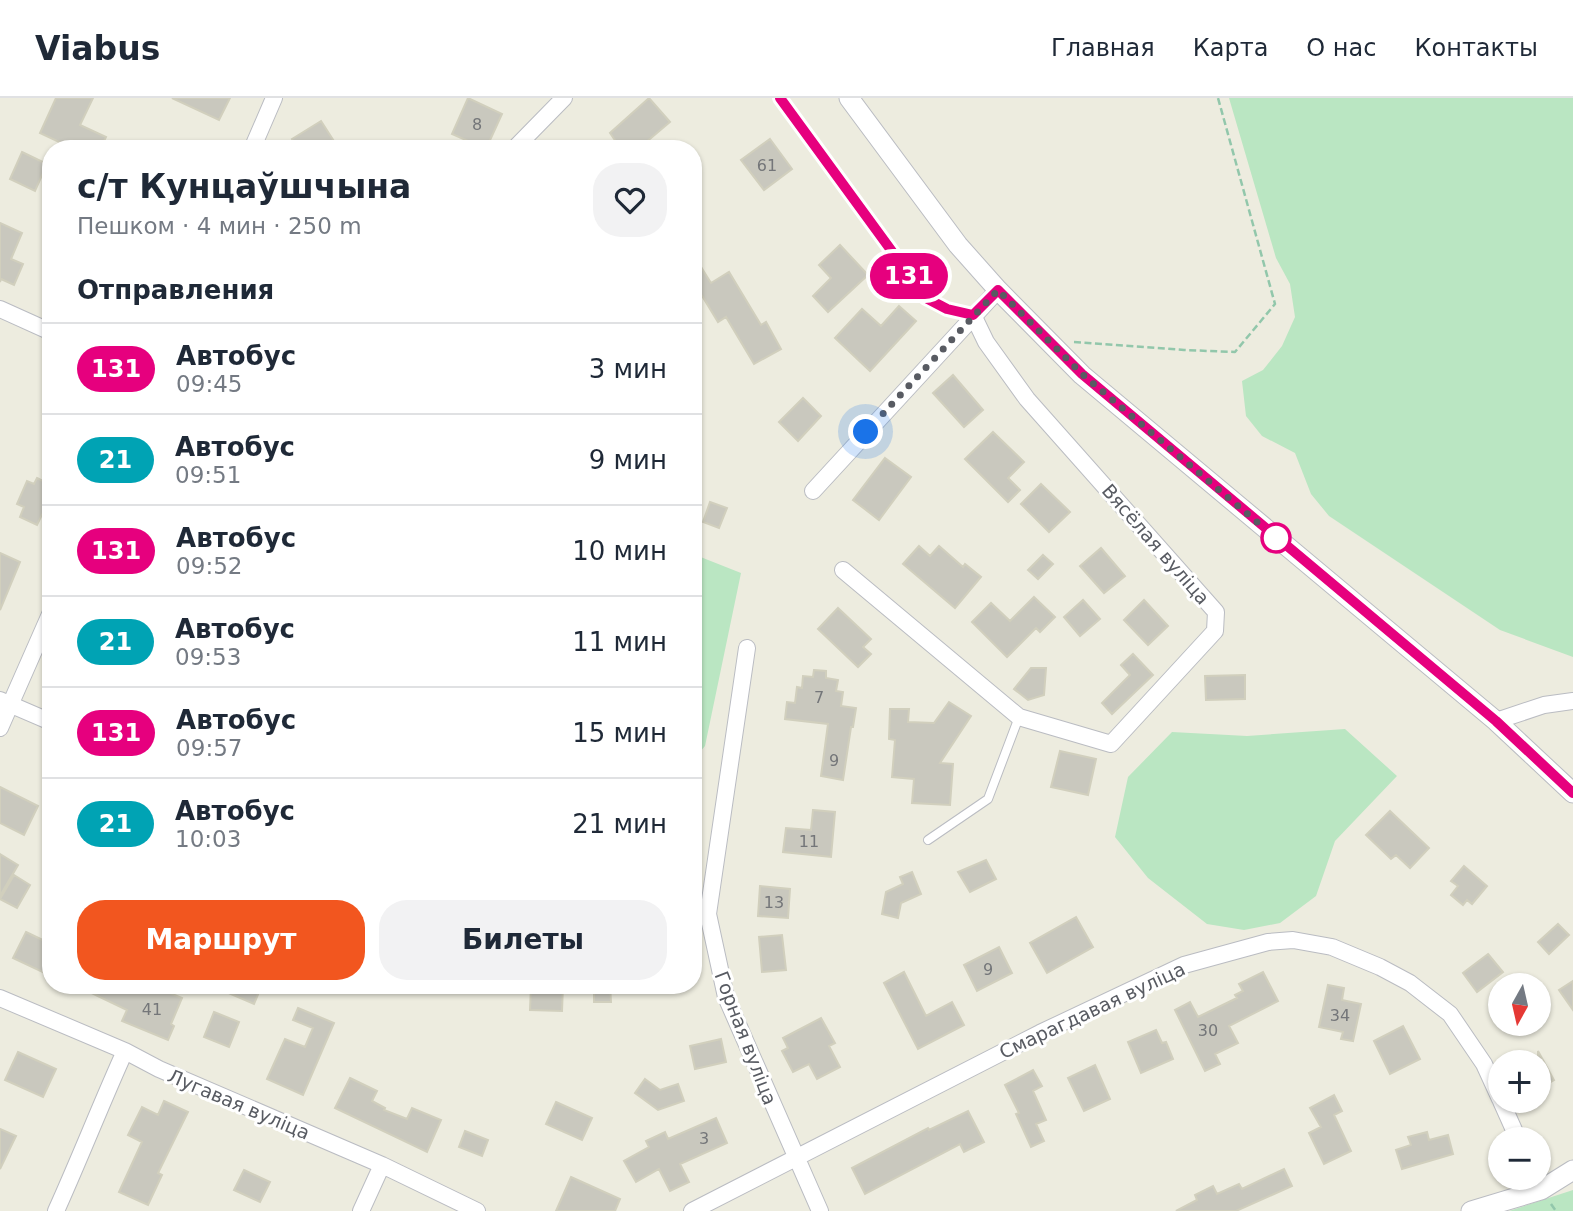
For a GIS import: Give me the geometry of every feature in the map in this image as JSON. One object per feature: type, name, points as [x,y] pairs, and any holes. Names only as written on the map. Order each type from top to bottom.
[{"type":"street","points":[[256,140],[274,98]]},
{"type":"street","points":[[523,140],[564,98]]},
{"type":"street","points":[[849,98],[958,245],[998,290],[1082,374],[1496,721],[1573,793]]},
{"type":"street","points":[[813,491],[998,290]]},
{"type":"street","points":[[0,309],[42,328]]},
{"type":"street","name":"Вясёлая вуліца","points":[[843,570],[1019,718],[1111,744],[1216,631],[1216,612],[1027,399],[992,351],[973,315]]},
{"type":"street","points":[[0,728],[6,702],[42,630]]},
{"type":"street","name":"Горная вуліца","points":[[702,903],[747,648]]},
{"type":"street","points":[[1496,721],[1544,705],[1573,701]]},
{"type":"street","points":[[6,702],[42,718]]},
{"type":"street","name":"Горная вуліца","points":[[702,920],[726,997],[820,1211]]},
{"type":"street","name":"Смарагдавая вуліца","points":[[692,1211],[1040,1033],[1184,965],[1268,942],[1293,940],[1332,947],[1410,983],[1450,1014],[1488,1073]]},
{"type":"street","name":"Лугавая вуліца","points":[[0,998],[382,1165],[477,1211]]},
{"type":"street","points":[[56,1211],[125,1051]]},
{"type":"street","points":[[361,1211],[382,1165]]},
{"type":"street","points":[[1551,1179],[1573,1170]]},
{"type":"street","points":[[1471,1211],[1524,1190]]},
{"type":"lane","points":[[780,98],[926,298],[947,309],[973,315]]},
{"type":"lane","points":[[928,840],[988,799],[1019,718]]},
{"type":"path","points":[[1074,342],[1235,352],[1275,304],[1217,98]]},
{"type":"green space","points":[[1229,98],[1573,98],[1573,657],[1500,630],[1329,516],[1311,494],[1295,453],[1262,436],[1246,416],[1242,381],[1263,370],[1282,346],[1295,317],[1290,284],[1276,258]]},
{"type":"green space","points":[[702,558],[741,573],[705,746],[702,750]]},
{"type":"green space","points":[[1345,729],[1397,776],[1335,841],[1316,896],[1280,923],[1244,930],[1207,924],[1148,878],[1115,837],[1128,777],[1172,732],[1247,736]]},
{"type":"green space","points":[[1573,1190],[1573,1211],[1509,1211]]},
{"type":"building","points":[[56,98],[93,98],[80,125],[106,137],[104,140],[55,140],[40,133]]},
{"type":"building","points":[[172,98],[230,98],[219,120]]},
{"type":"building","points":[[468,98],[502,114],[490,140],[466,140],[452,134]]},
{"type":"building","points":[[649,98],[670,122],[649,140],[615,140],[610,133]]},
{"type":"building","points":[[321,121],[333,140],[293,140]]},
{"type":"building","points":[[770,139],[792,169],[764,190],[741,160]]},
{"type":"building","points":[[22,152],[42,162],[42,175],[35,191],[10,179]]},
{"type":"building","points":[[0,223],[22,233],[11,259],[23,264],[14,285],[1,279],[0,282]]},
{"type":"building","points":[[840,245],[868,275],[828,312],[813,296],[831,278],[819,265]]},
{"type":"building","points":[[702,268],[711,283],[729,272],[761,325],[766,322],[781,349],[754,364],[726,317],[718,322],[702,296]]},
{"type":"building","points":[[899,306],[916,321],[870,371],[835,338],[862,309],[881,326]]},
{"type":"building","points":[[953,375],[983,410],[964,427],[933,393]]},
{"type":"building","points":[[803,398],[821,416],[798,441],[779,422]]},
{"type":"building","points":[[993,432],[1024,462],[1008,478],[1020,490],[1008,502],[965,459]]},
{"type":"building","points":[[885,458],[911,477],[879,520],[853,500]]},
{"type":"building","points":[[37,478],[42,480],[42,515],[37,525],[20,517],[24,507],[17,504],[27,481],[34,484]]},
{"type":"building","points":[[1041,484],[1070,512],[1049,532],[1021,504]]},
{"type":"building","points":[[710,502],[727,508],[719,528],[703,522]]},
{"type":"building","points":[[919,546],[930,556],[939,546],[963,567],[965,564],[981,577],[955,608],[903,564]]},
{"type":"building","points":[[1101,548],[1125,576],[1104,593],[1080,566]]},
{"type":"building","points":[[0,553],[20,562],[0,610]]},
{"type":"building","points":[[1043,555],[1053,564],[1038,579],[1028,570]]},
{"type":"building","points":[[1034,597],[1055,617],[1040,632],[1036,628],[1007,657],[972,622],[991,603],[1010,621]]},
{"type":"building","points":[[1083,600],[1100,619],[1080,636],[1064,617]]},
{"type":"building","points":[[1144,600],[1168,626],[1148,645],[1124,620]]},
{"type":"building","points":[[838,608],[871,639],[863,647],[871,654],[858,667],[818,629]]},
{"type":"building","points":[[1133,654],[1153,675],[1112,714],[1102,703],[1130,675],[1121,665]]},
{"type":"building","points":[[1031,668],[1046,668],[1044,695],[1028,700],[1014,689]]},
{"type":"building","points":[[814,670],[826,671],[826,678],[838,680],[836,691],[843,692],[841,706],[856,708],[843,780],[821,776],[828,724],[785,719],[787,702],[795,703],[797,687],[802,688],[803,676],[813,677]]},
{"type":"building","points":[[1245,675],[1245,699],[1206,700],[1205,676]]},
{"type":"building","points":[[949,702],[971,716],[940,763],[953,764],[950,805],[912,803],[914,779],[892,777],[895,740],[889,739],[890,709],[909,709],[908,722],[934,723]]},
{"type":"building","points":[[1060,751],[1096,759],[1088,795],[1051,787]]},
{"type":"building","points":[[0,787],[38,806],[24,835],[0,823]]},
{"type":"building","points":[[813,810],[835,812],[831,857],[783,852],[786,828],[811,830]]},
{"type":"building","points":[[1390,811],[1429,848],[1410,868],[1396,855],[1391,859],[1366,835]]},
{"type":"building","points":[[0,854],[18,865],[0,896]]},
{"type":"building","points":[[986,860],[996,879],[970,892],[958,872]]},
{"type":"building","points":[[1464,866],[1487,886],[1472,904],[1467,900],[1463,905],[1451,895],[1458,886],[1451,881]]},
{"type":"building","points":[[912,872],[921,894],[901,903],[898,918],[882,914],[886,892],[903,884],[900,877]]},
{"type":"building","points":[[14,875],[30,885],[17,908],[0,899]]},
{"type":"building","points":[[760,886],[790,889],[788,918],[758,916]]},
{"type":"building","points":[[1076,917],[1093,947],[1047,973],[1030,943]]},
{"type":"building","points":[[1558,924],[1569,935],[1549,954],[1538,942]]},
{"type":"building","points":[[26,932],[42,940],[42,972],[13,958]]},
{"type":"building","points":[[782,935],[786,970],[762,972],[759,937]]},
{"type":"building","points":[[999,947],[1012,973],[977,991],[964,965]]},
{"type":"building","points":[[1488,954],[1503,972],[1488,973],[1488,984],[1477,992],[1463,973]]},
{"type":"building","points":[[904,972],[926,1016],[952,1002],[964,1025],[918,1049],[884,983]]},
{"type":"building","points":[[1263,972],[1278,1001],[1229,1026],[1238,1043],[1215,1054],[1220,1064],[1205,1071],[1175,1010],[1190,1002],[1198,1017],[1237,998],[1235,995],[1243,991],[1239,984]]},
{"type":"building","points":[[1573,981],[1573,1010],[1559,990]]},
{"type":"building","points":[[1328,985],[1344,988],[1342,1000],[1361,1004],[1353,1041],[1341,1039],[1343,1032],[1319,1027]]},
{"type":"building","points":[[94,994],[172,994],[182,998],[171,1024],[174,1026],[168,1040],[122,1021],[127,1010]]},
{"type":"building","points":[[231,994],[258,994],[254,1004]]},
{"type":"building","points":[[531,994],[563,994],[562,1011],[530,1010]]},
{"type":"building","points":[[594,994],[611,994],[611,1002],[594,1002]]},
{"type":"building","points":[[298,1008],[334,1023],[303,1095],[267,1079],[285,1039],[305,1047],[313,1028],[293,1020]]},
{"type":"building","points":[[214,1012],[239,1022],[229,1047],[204,1037]]},
{"type":"building","points":[[821,1018],[835,1043],[829,1046],[840,1067],[817,1079],[809,1064],[793,1072],[782,1051],[788,1048],[783,1038]]},
{"type":"building","points":[[1403,1026],[1420,1059],[1390,1074],[1374,1041]]},
{"type":"building","points":[[1156,1030],[1162,1043],[1166,1042],[1173,1059],[1141,1073],[1128,1042]]},
{"type":"building","points":[[721,1039],[726,1062],[695,1069],[690,1046]]},
{"type":"building","points":[[18,1052],[56,1069],[43,1097],[5,1080]]},
{"type":"building","points":[[1095,1065],[1110,1099],[1084,1111],[1068,1078]]},
{"type":"building","points":[[1033,1070],[1042,1086],[1033,1091],[1046,1120],[1036,1124],[1044,1141],[1031,1147],[1005,1085]]},
{"type":"building","points":[[350,1078],[377,1091],[372,1101],[385,1108],[384,1110],[407,1119],[412,1108],[441,1120],[427,1152],[335,1108]]},
{"type":"building","points":[[645,1079],[660,1090],[678,1084],[684,1101],[658,1110],[635,1093]]},
{"type":"building","points":[[1334,1095],[1342,1111],[1334,1115],[1351,1151],[1324,1164],[1309,1133],[1321,1127],[1310,1108]]},
{"type":"building","points":[[164,1101],[188,1112],[158,1173],[162,1175],[148,1205],[119,1192],[142,1142],[128,1135],[142,1107],[158,1115]]},
{"type":"building","points":[[556,1102],[592,1118],[582,1140],[546,1124]]},
{"type":"building","points":[[968,1111],[984,1142],[964,1152],[960,1144],[865,1194],[852,1168],[928,1128],[929,1130]]},
{"type":"building","points":[[716,1118],[727,1143],[680,1164],[689,1182],[670,1191],[659,1169],[636,1182],[624,1161],[649,1147],[646,1141],[665,1132],[668,1139]]},
{"type":"building","points":[[0,1129],[16,1136],[0,1169]]},
{"type":"building","points":[[465,1131],[488,1140],[482,1156],[459,1147]]},
{"type":"building","points":[[1427,1132],[1429,1140],[1448,1135],[1453,1154],[1402,1169],[1396,1150],[1411,1145],[1408,1137]]},
{"type":"building","points":[[1284,1169],[1292,1186],[1236,1211],[1176,1211],[1197,1200],[1195,1195],[1213,1186],[1217,1194],[1239,1184],[1242,1189]]},
{"type":"building","points":[[244,1170],[270,1182],[260,1202],[234,1190]]},
{"type":"building","points":[[571,1177],[620,1199],[615,1211],[556,1211]]},
{"type":"bus line","name":"131","points":[[780,98],[926,298],[947,309],[973,315],[998,290],[1082,374],[1496,721],[1573,793]]},
{"type":"route","points":[[866,432],[998,290],[1082,374],[1276,538]]}]
